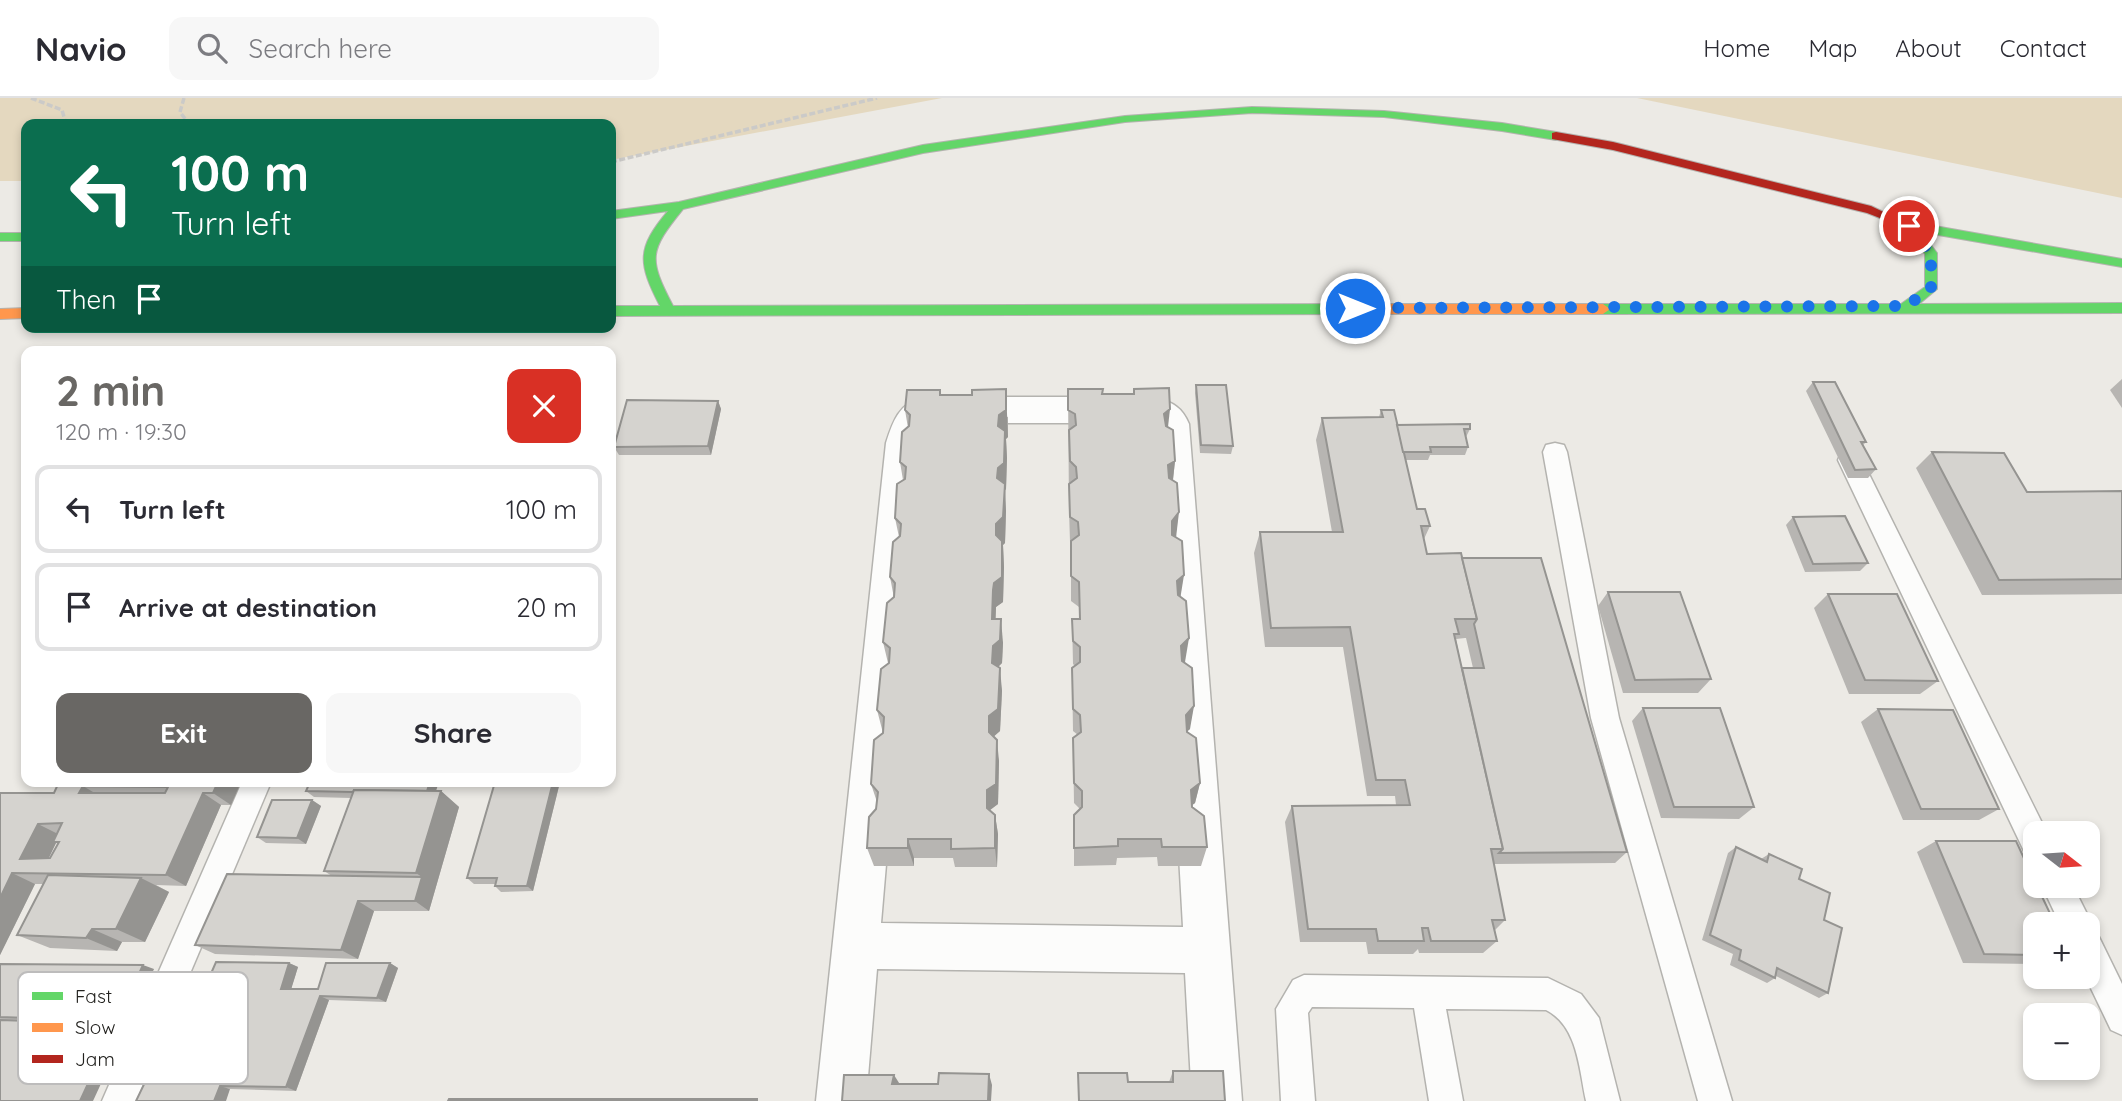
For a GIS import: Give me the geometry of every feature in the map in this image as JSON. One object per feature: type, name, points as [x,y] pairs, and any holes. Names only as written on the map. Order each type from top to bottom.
[{"type":"street","points":[[616,214],[679,206],[923,149],[1125,119],[1252,110],[1384,114],[1551,135],[1613,146],[1871,210],[1909,226],[2122,263]]},
{"type":"street","points":[[668,310],[645,266],[648,243],[679,206]]},
{"type":"street","points":[[1906,306],[1931,289],[1931,253],[1909,226]]},
{"type":"street","points":[[0,237],[21,237]]},
{"type":"street","points":[[616,311],[1906,306],[2122,308]]},
{"type":"street","points":[[0,314],[21,313]]},
{"type":"street","points":[[841,1101],[904,443],[909,423],[914,414],[922,410],[1156,410],[1170,417],[1172,424],[1217,1101]]},
{"type":"street","points":[[857,946],[1206,950]]},
{"type":"lane","points":[[1555,452],[1605,718],[1715,1101]]},
{"type":"lane","points":[[1850,460],[2025,821]]},
{"type":"lane","points":[[175,972],[255,787]]},
{"type":"lane","points":[[2100,973],[2122,1019]]},
{"type":"lane","points":[[1298,1101],[1292,1009],[1304,990],[1548,994],[1570,1005],[1587,1030],[1603,1101]]},
{"type":"lane","points":[[1427,992],[1446,1101]]},
{"type":"lane","points":[[119,1101],[126,1084]]},
{"type":"path","points":[[32,98],[62,110],[65,119]]},
{"type":"path","points":[[184,98],[180,112],[185,119]]},
{"type":"path","points":[[616,161],[877,98]]},
{"type":"shaded area","points":[[0,98],[942,98],[616,159],[616,119],[21,119],[21,181],[0,181]]},
{"type":"shaded area","points":[[1637,98],[2122,98],[2122,198]]},
{"type":"building","points":[[1813,382],[1835,382],[1866,442],[1861,442],[1876,469],[1855,470]]},
{"type":"building","points":[[1196,385],[1226,385],[1233,446],[1201,445]]},
{"type":"building","points":[[1169,388],[1170,409],[1164,414],[1166,426],[1173,430],[1175,461],[1168,465],[1169,478],[1177,483],[1179,512],[1172,521],[1172,535],[1182,541],[1184,575],[1177,581],[1178,595],[1186,601],[1189,638],[1181,646],[1182,661],[1192,668],[1194,706],[1186,715],[1187,732],[1196,738],[1200,783],[1191,790],[1192,807],[1204,816],[1207,847],[1162,847],[1161,839],[1118,839],[1118,846],[1074,848],[1074,815],[1082,807],[1082,791],[1074,783],[1073,738],[1081,732],[1080,715],[1073,709],[1072,668],[1080,662],[1080,647],[1073,641],[1072,619],[1080,619],[1079,582],[1071,576],[1071,541],[1079,535],[1078,522],[1070,517],[1069,484],[1077,478],[1076,467],[1070,461],[1069,430],[1076,425],[1075,414],[1068,410],[1068,389],[1103,389],[1102,394],[1134,394],[1134,389]]},
{"type":"building","points":[[1006,389],[1006,410],[999,415],[998,426],[1005,431],[1004,463],[998,468],[997,478],[1005,484],[1003,517],[996,524],[996,535],[1002,541],[1002,577],[994,583],[992,619],[1001,619],[1000,640],[993,646],[992,663],[1000,668],[998,709],[989,716],[989,732],[997,740],[996,784],[987,790],[987,808],[995,815],[995,848],[951,849],[951,839],[908,839],[908,848],[867,848],[869,817],[876,809],[878,792],[871,784],[874,740],[883,733],[884,717],[877,710],[881,669],[889,663],[890,648],[883,642],[887,603],[894,597],[895,583],[890,577],[893,542],[900,536],[901,524],[895,518],[897,484],[905,479],[906,467],[900,462],[902,432],[909,426],[910,415],[905,410],[907,390],[940,390],[940,395],[972,395],[972,390]]},
{"type":"building","points":[[627,400],[718,401],[708,446],[616,447]]},
{"type":"building","points":[[1381,410],[1394,410],[1417,509],[1425,509],[1430,526],[1421,526],[1427,554],[1461,553],[1477,619],[1455,619],[1459,634],[1454,634],[1503,849],[1491,849],[1505,920],[1492,920],[1497,941],[1431,941],[1428,928],[1422,928],[1424,941],[1378,941],[1376,929],[1308,929],[1292,806],[1410,805],[1405,780],[1376,780],[1350,627],[1271,628],[1260,532],[1343,532],[1322,418],[1383,417]]},
{"type":"building","points":[[1470,424],[1470,429],[1464,429],[1468,447],[1430,447],[1431,452],[1403,452],[1397,425]]},
{"type":"building","points":[[1932,452],[2004,453],[2027,492],[2122,491],[2122,579],[1999,580]]},
{"type":"building","points":[[1845,516],[1868,563],[1813,564],[1793,517]]},
{"type":"building","points":[[1462,558],[1541,558],[1627,852],[1499,853],[1503,849],[1462,668],[1484,668],[1474,624],[1477,619]]},
{"type":"building","points":[[1608,592],[1680,592],[1711,679],[1635,680]]},
{"type":"building","points":[[1828,594],[1897,594],[1938,681],[1865,680]]},
{"type":"building","points":[[1643,708],[1720,708],[1754,807],[1674,807]]},
{"type":"building","points":[[1878,709],[1953,710],[1999,809],[1921,809]]},
{"type":"building","points":[[57,787],[82,787],[79,793],[165,793],[168,787],[216,787],[213,793],[203,793],[166,875],[12,873],[0,898],[0,793],[54,793]],"holes":[[[62,823],[53,842],[59,842],[50,858],[20,859],[38,824]]]},
{"type":"building","points":[[308,787],[428,787],[427,791],[306,791]]},
{"type":"building","points":[[494,787],[552,787],[527,886],[495,886],[497,878],[467,878]]},
{"type":"building","points":[[354,790],[441,791],[416,873],[324,871]]},
{"type":"building","points":[[272,800],[312,800],[297,838],[257,837]]},
{"type":"building","points":[[1936,841],[2016,841],[2023,856],[2023,898],[2043,898],[2049,912],[2023,912],[2023,955],[1984,954]]},
{"type":"building","points":[[1736,847],[1767,862],[1769,854],[1802,869],[1799,879],[1830,893],[1824,920],[1842,928],[1828,993],[1777,968],[1775,978],[1739,960],[1741,950],[1710,935]]},
{"type":"building","points":[[227,874],[422,877],[415,901],[358,901],[341,950],[195,945]]},
{"type":"building","points":[[48,875],[141,878],[116,929],[92,929],[86,938],[17,935]]},
{"type":"building","points":[[216,962],[289,963],[281,989],[318,989],[326,963],[390,963],[377,998],[320,996],[286,1087],[220,1086],[214,1101],[136,1101],[144,1084],[248,1084],[248,972],[212,972]]},
{"type":"building","points":[[0,964],[143,965],[140,972],[18,972],[18,1018],[0,1017]]},
{"type":"building","points":[[0,1020],[18,1021],[18,1084],[88,1084],[80,1101],[0,1101]]},
{"type":"building","points":[[1173,1071],[1223,1071],[1225,1101],[1079,1101],[1078,1073],[1127,1073],[1128,1082],[1173,1082]]},
{"type":"building","points":[[939,1073],[989,1074],[988,1101],[842,1101],[844,1075],[894,1075],[892,1084],[938,1084]]},
{"type":"building","points":[[757,1099],[757,1101],[448,1101]]},
{"type":"traffic: fast","points":[[616,214],[679,206],[923,149],[1125,119],[1252,110],[1384,114],[1556,136]]},
{"type":"traffic: fast","points":[[668,310],[652,278],[648,255],[656,234],[679,206]]},
{"type":"traffic: fast","points":[[1890,218],[1909,226],[2122,263]]},
{"type":"traffic: fast","points":[[1906,306],[1931,289],[1931,253],[1909,226]]},
{"type":"traffic: fast","points":[[0,237],[21,237]]},
{"type":"traffic: fast","points":[[1603,309],[2122,308]]},
{"type":"traffic: fast","points":[[616,311],[1367,309]]},
{"type":"traffic: slow","points":[[1367,309],[1603,309]]},
{"type":"traffic: slow","points":[[0,314],[21,313]]},
{"type":"traffic: jam","points":[[1556,136],[1613,146],[1871,210],[1890,218]]},
{"type":"route","points":[[1355,308],[1906,306],[1931,289],[1931,253],[1909,226]]}]
